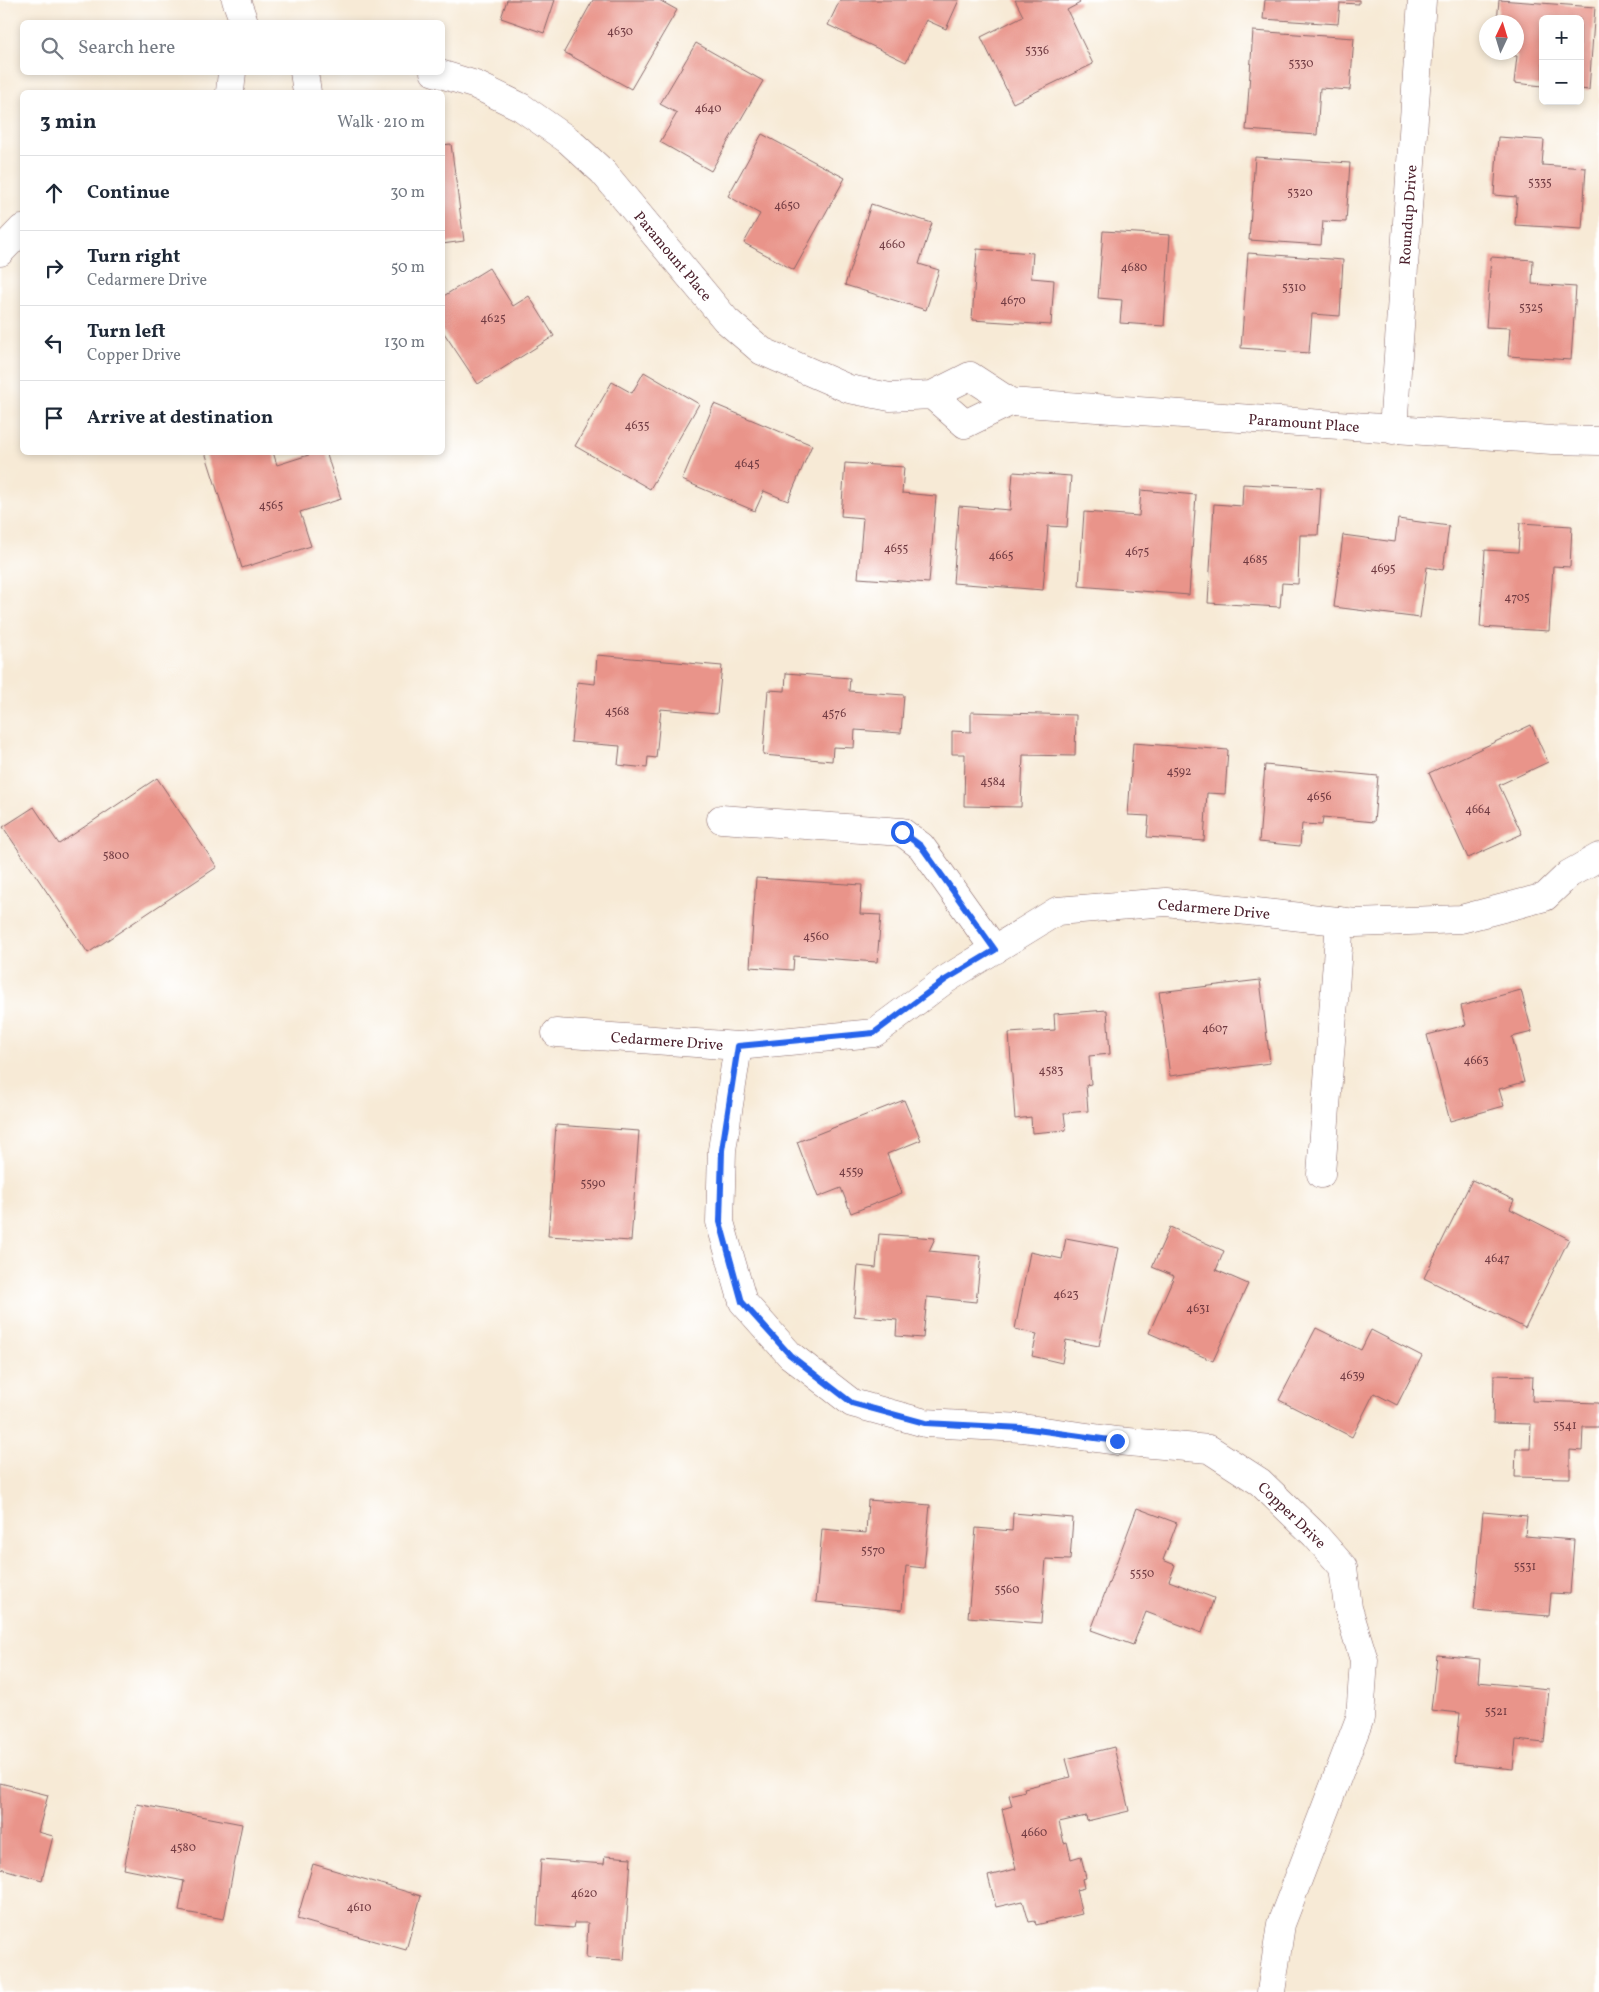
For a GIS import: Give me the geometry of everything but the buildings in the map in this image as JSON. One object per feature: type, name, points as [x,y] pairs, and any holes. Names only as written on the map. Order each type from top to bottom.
[{"type":"street","points":[[236,0],[243,20]]},
{"type":"street","name":"Roundup Drive","points":[[1393,430],[1422,0]]},
{"type":"street","points":[[230,90],[232,75]]},
{"type":"street","name":"Paramount Place","points":[[444,75],[476,85],[521,107],[568,140],[603,172],[726,320],[762,351],[850,389],[890,397],[932,395],[970,376],[1010,402],[1393,430],[1552,440],[1599,441]]},
{"type":"street","points":[[0,252],[20,231]]},
{"type":"street","points":[[932,395],[965,424],[1010,402]]},
{"type":"street","points":[[721,819],[902,832],[921,846],[995,950]]},
{"type":"street","name":"Cedarmere Drive","points":[[556,1032],[738,1046],[874,1033],[945,980],[1057,911],[1166,902],[1356,922],[1462,919],[1545,897],[1569,874],[1599,857]]},
{"type":"street","points":[[1321,1174],[1340,921]]},
{"type":"street","name":"Copper Drive","points":[[738,1046],[722,1150],[720,1222],[742,1302],[790,1355],[852,1403],[925,1423],[1022,1428],[1117,1441],[1209,1450],[1260,1482],[1315,1535],[1343,1567],[1348,1608],[1364,1660],[1360,1718],[1281,1924],[1270,1992]]},
{"type":"route","points":[[902,832],[921,846],[995,950],[945,980],[874,1033],[738,1046],[722,1150],[720,1222],[742,1302],[790,1355],[852,1403],[925,1423],[1022,1428],[1117,1441]]}]
